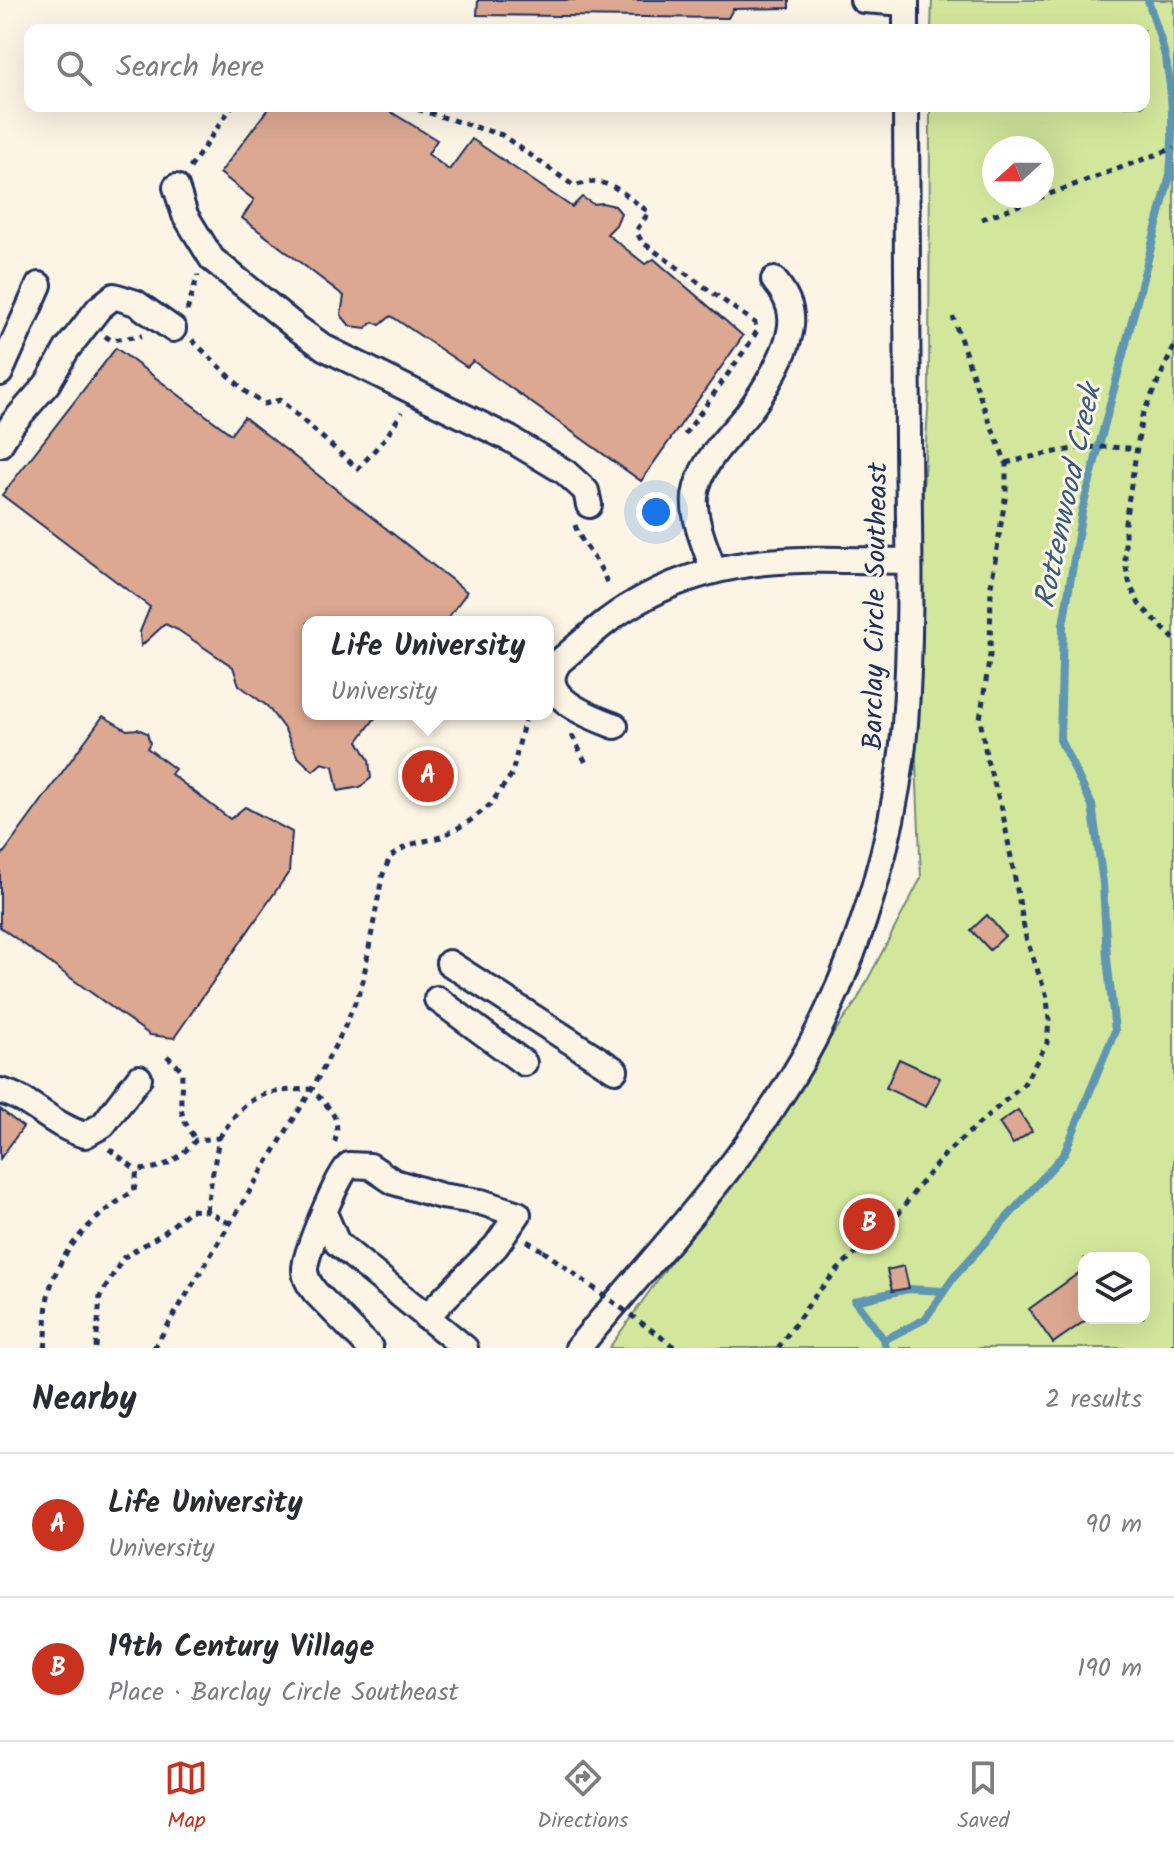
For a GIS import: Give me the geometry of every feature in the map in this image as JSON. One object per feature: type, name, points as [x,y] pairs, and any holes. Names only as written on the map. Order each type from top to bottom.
[{"type":"street","points":[[863,0],[906,1],[906,24]]},
{"type":"street","name":"Barclay Circle Southeast","points":[[578,1348],[761,1124],[812,1041],[833,999],[867,907],[896,792],[905,725],[909,561],[906,112]]},
{"type":"street","points":[[176,187],[185,215],[212,259],[325,348],[510,439],[565,472],[586,491],[589,505]]},
{"type":"street","points":[[713,569],[695,510],[695,498],[704,470],[767,382],[788,337],[791,325],[787,298],[774,280]]},
{"type":"street","points":[[0,373],[39,285]]},
{"type":"street","points":[[0,444],[13,423],[47,384],[67,349],[99,308],[114,296],[136,303],[176,330]]},
{"type":"street","points":[[554,670],[633,603],[713,569],[750,562],[787,560],[909,561]]},
{"type":"street","points":[[554,678],[557,692],[569,707],[615,726]]},
{"type":"street","points":[[449,963],[615,1070]]},
{"type":"street","points":[[437,999],[524,1063]]},
{"type":"street","points":[[0,1091],[23,1100],[66,1130],[85,1135],[103,1125],[139,1078]]},
{"type":"street","points":[[370,1348],[331,1310],[308,1282],[305,1272],[306,1256],[325,1215],[339,1162],[370,1166],[394,1182],[518,1214],[496,1246],[426,1317]]},
{"type":"street","points":[[325,1215],[337,1243],[465,1348]]},
{"type":"path","points":[[176,187],[228,112]]},
{"type":"path","points":[[426,112],[502,135],[574,186],[588,181],[603,181],[649,212],[636,231],[642,242],[755,323],[757,331],[749,344],[684,436]]},
{"type":"path","points":[[982,219],[1174,148]]},
{"type":"path","points":[[176,330],[192,297],[192,288],[199,273],[212,259]]},
{"type":"path","points":[[778,1348],[817,1293],[844,1263],[894,1220],[947,1152],[1024,1084],[1047,1043],[1047,997],[1026,938],[1002,809],[987,760],[980,719],[990,655],[991,586],[1006,493],[1006,463],[953,317]]},
{"type":"path","points":[[86,326],[111,340],[176,330],[192,340],[256,399],[264,404],[280,400],[358,469],[387,436],[415,391]]},
{"type":"path","points":[[1174,346],[1142,416],[1125,522],[1125,563],[1130,585],[1139,604],[1174,639]]},
{"type":"path","points":[[1006,463],[1056,450],[1106,445],[1136,449]]},
{"type":"path","points":[[588,553],[605,575],[607,584]]},
{"type":"path","points":[[154,1348],[312,1089],[343,1031],[362,986],[382,877],[390,857],[408,845],[441,837],[467,823],[490,805],[512,774],[525,720]]},
{"type":"path","points":[[167,1056],[182,1070],[180,1110],[196,1140]]},
{"type":"path","points":[[206,1211],[219,1138],[231,1119],[250,1099],[269,1091],[312,1089]]},
{"type":"path","points":[[312,1089],[333,1113],[339,1128],[339,1162]]},
{"type":"path","points":[[105,1146],[137,1170],[153,1169],[176,1161],[196,1140],[219,1138]]},
{"type":"path","points":[[45,1348],[48,1293],[73,1240],[114,1203],[134,1191],[137,1170]]},
{"type":"path","points":[[96,1348],[100,1297],[123,1258],[165,1232],[190,1210],[206,1211],[229,1223]]},
{"type":"path","points":[[543,1251],[676,1348]]},
{"type":"green space","points":[[932,0],[1174,0],[1174,1348],[609,1348],[856,1002],[921,878],[912,666],[929,394],[930,112],[1150,112],[1150,24],[931,24]]},
{"type":"building","points":[[478,0],[789,0],[789,8],[733,9],[728,18],[477,15]]},
{"type":"building","points":[[266,112],[391,112],[437,140],[428,154],[449,170],[472,139],[572,207],[582,197],[593,204],[615,206],[621,213],[616,225],[607,234],[645,264],[654,259],[743,336],[641,481],[473,361],[467,367],[391,316],[380,325],[373,322],[366,328],[350,326],[341,315],[344,296],[242,218],[254,200],[220,173]]},
{"type":"building","points":[[116,348],[231,434],[244,417],[467,592],[449,616],[302,616],[302,720],[374,720],[358,741],[369,760],[371,778],[360,787],[338,791],[333,766],[322,763],[313,771],[297,756],[285,730],[267,706],[239,685],[233,667],[165,624],[141,646],[140,632],[150,607],[2,495]]},
{"type":"building","points":[[103,716],[127,730],[138,729],[147,733],[150,743],[147,748],[175,769],[171,774],[230,819],[245,807],[292,832],[289,872],[174,1038],[150,1035],[0,927],[0,858]]},
{"type":"building","points":[[987,915],[1005,936],[990,950],[971,930]]},
{"type":"building","points":[[899,1059],[940,1078],[926,1107],[886,1088]]},
{"type":"building","points":[[0,1109],[23,1127],[0,1159]]},
{"type":"building","points":[[1018,1110],[1032,1131],[1013,1144],[999,1123]]},
{"type":"building","points":[[904,1266],[909,1288],[892,1291],[887,1270]]},
{"type":"building","points":[[1078,1274],[1080,1324],[1053,1343],[1029,1309]]},
{"type":"waterway","name":"Rottenwood Creek","points":[[886,1348],[884,1340],[925,1319],[954,1277],[1064,1154],[1115,1031],[1103,883],[1092,805],[1060,740],[1063,625],[1082,511],[1170,175],[1170,90],[1164,53],[1148,0]]},
{"type":"waterway","points":[[884,1340],[855,1301],[908,1289],[944,1291]]},
{"type":"place","name":"Life University","points":[[428,776]]},
{"type":"place","name":"19th Century Village","points":[[869,1224]]}]
